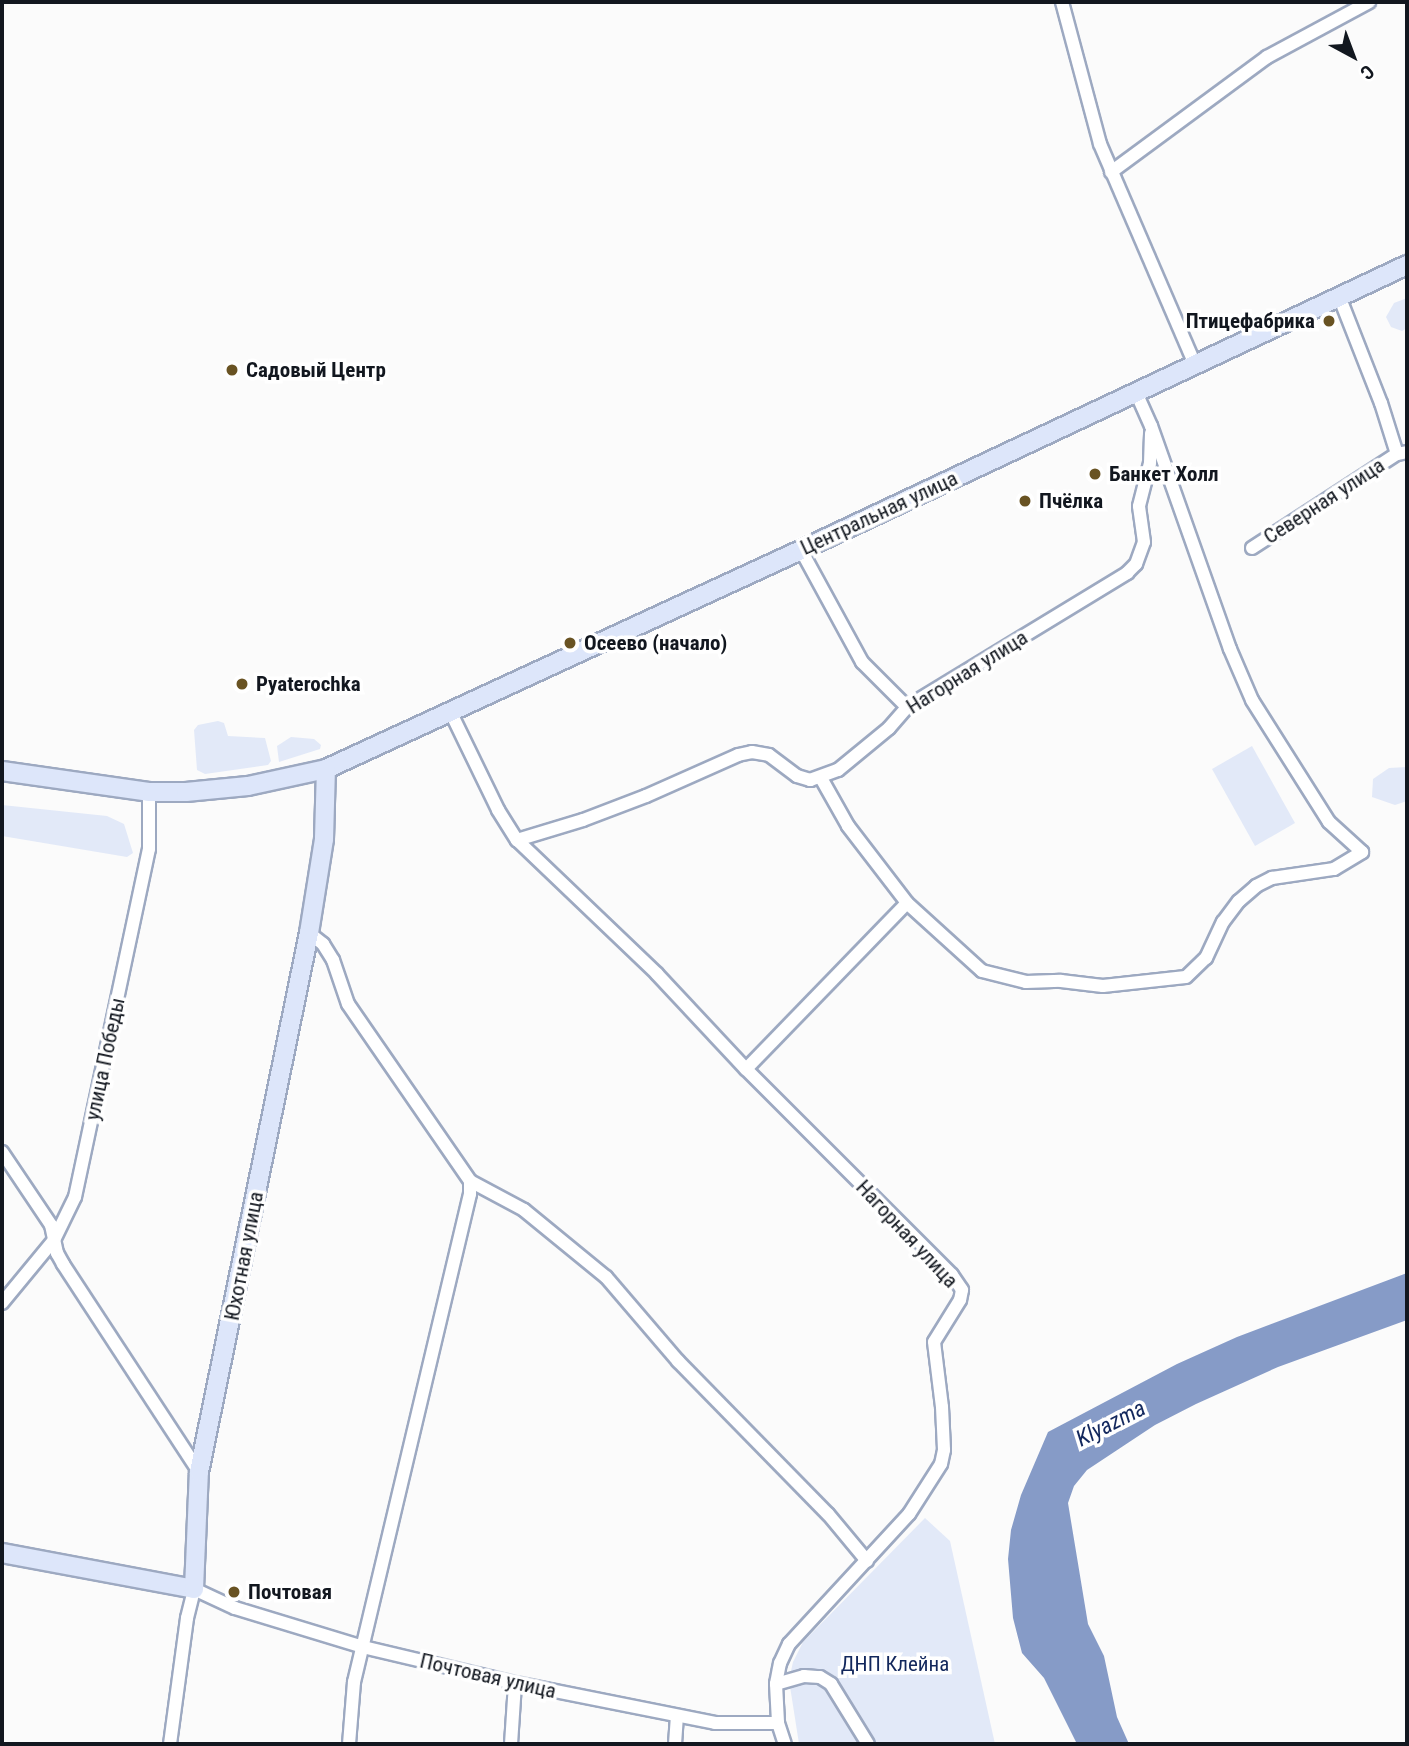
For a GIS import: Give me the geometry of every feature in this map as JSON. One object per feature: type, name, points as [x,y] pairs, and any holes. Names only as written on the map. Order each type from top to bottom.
[{"type":"main road","name":"Центральная улица","points":[[2,771],[149,792],[208,791],[248,786],[326,769],[801,550],[1407,265]]},
{"type":"main road","name":"Юхотная улица","points":[[194,1590],[200,1472],[309,933],[324,839],[326,769]]},
{"type":"main road","name":"Почтовая улица","points":[[2,1553],[194,1590]]},
{"type":"street","points":[[1062,2],[1100,144],[1195,365]]},
{"type":"street","points":[[1111,172],[1267,57],[1368,2]]},
{"type":"street","name":"Северная улица","points":[[1252,548],[1402,453],[1339,296]]},
{"type":"street","points":[[517,840],[583,820],[738,755],[752,752],[769,755],[797,776],[810,780],[821,778],[848,826],[907,903],[967,960],[996,976],[1026,982],[1061,981],[1103,986],[1186,976],[1198,968],[1223,922],[1256,886],[1291,874],[1334,869],[1363,852],[1329,822],[1252,700],[1230,649],[1151,426],[1136,393]]},
{"type":"street","name":"Нагорная улица","points":[[821,778],[838,770],[865,749],[907,707],[1127,573],[1136,564],[1144,542],[1139,506],[1150,463],[1151,426]]},
{"type":"street","points":[[801,550],[862,662],[907,707]]},
{"type":"street","name":"Нагорная улица","points":[[451,713],[498,810],[517,840],[657,974],[746,1069],[952,1275],[961,1290],[960,1300],[934,1342],[942,1407],[944,1450],[941,1465],[927,1489],[871,1556]]},
{"type":"street","name":"улица Победы","points":[[2,1303],[54,1240],[75,1197],[149,849],[149,792]]},
{"type":"street","points":[[746,1069],[907,903]]},
{"type":"street","points":[[309,933],[323,944],[333,960],[348,1004],[470,1181],[524,1210],[606,1277],[678,1361],[871,1556],[812,1616],[789,1644],[780,1663],[776,1684],[778,1723],[785,1744]]},
{"type":"street","points":[[2,1153],[51,1225],[63,1264],[200,1472]]},
{"type":"street","points":[[349,1744],[354,1682],[467,1208],[470,1181]]},
{"type":"street","name":"Почтовая улица","points":[[194,1590],[235,1608],[363,1647],[515,1683],[715,1723],[778,1723]]},
{"type":"street","name":"Юхотная улица","points":[[170,1744],[187,1618],[194,1590]]},
{"type":"street","points":[[776,1684],[804,1676],[820,1677],[831,1684],[868,1744]]},
{"type":"street","points":[[510,1744],[515,1683]]},
{"type":"street","points":[[675,1744],[677,1716]]},
{"type":"green space","points":[[1407,298],[1407,328],[1402,331],[1391,327],[1386,317],[1394,303]]},
{"type":"green space","points":[[218,721],[224,723],[228,736],[265,738],[271,761],[268,765],[205,774],[197,770],[194,730],[198,725]]},
{"type":"green space","points":[[291,737],[314,739],[321,745],[320,749],[279,762],[277,746]]},
{"type":"green space","points":[[1252,746],[1295,823],[1255,846],[1212,769]]},
{"type":"green space","points":[[1407,767],[1407,801],[1395,805],[1372,797],[1373,779],[1389,768]]},
{"type":"green space","points":[[2,805],[107,816],[124,824],[133,853],[127,857],[2,836]]},
{"type":"green space","name":"ДНП Клейна","points":[[925,1518],[950,1541],[995,1744],[799,1744],[789,1680],[793,1662],[803,1642]]},
{"type":"water","name":"Klyazma","points":[[1407,1273],[1407,1320],[1278,1367],[1196,1404],[1155,1425],[1087,1470],[1074,1486],[1068,1503],[1088,1624],[1104,1656],[1117,1717],[1129,1744],[1077,1744],[1044,1678],[1022,1653],[1013,1618],[1008,1559],[1011,1530],[1021,1495],[1048,1432],[1177,1364],[1237,1337]]},
{"type":"place","name":"Птицефабрика","points":[[1329,321]]},
{"type":"place","name":"Садовый Центр","points":[[232,370]]},
{"type":"place","name":"Банкет Холл","points":[[1095,474]]},
{"type":"place","name":"Пчёлка","points":[[1025,501]]},
{"type":"place","name":"Осеево (начало)","points":[[570,643]]},
{"type":"place","name":"Pyaterochka","points":[[242,684]]},
{"type":"place","name":"Почтовая","points":[[234,1592]]}]
